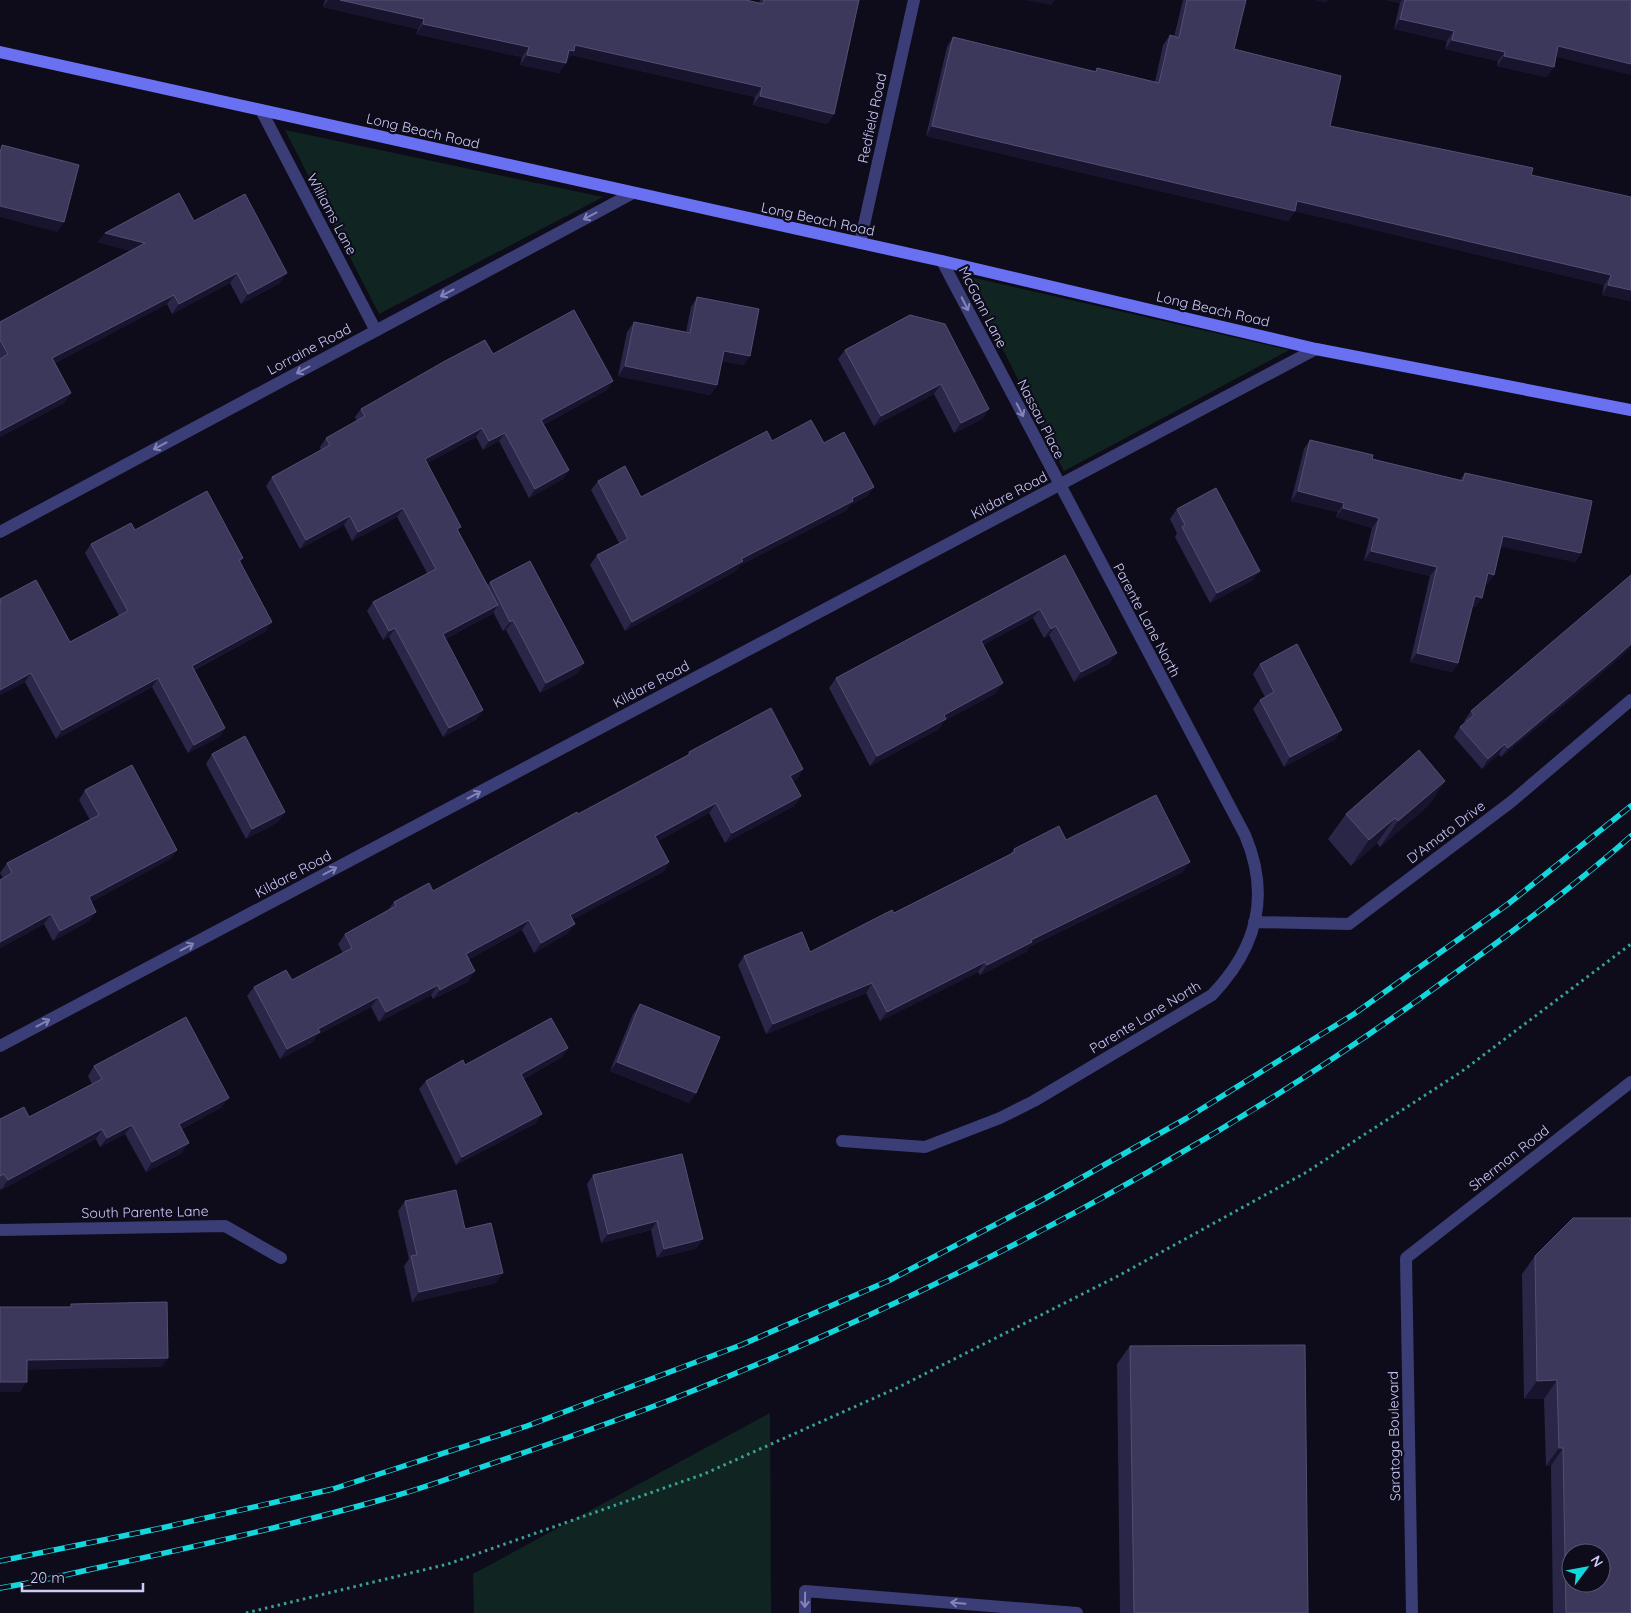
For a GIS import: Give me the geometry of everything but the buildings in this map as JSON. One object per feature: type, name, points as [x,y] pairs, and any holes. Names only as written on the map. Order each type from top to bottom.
[{"type":"main road","name":"Long Beach Road","points":[[0,52],[942,261],[1316,349],[1631,410]]},
{"type":"street","name":"Redfield Road","points":[[860,243],[914,0]]},
{"type":"street","name":"Williams Lane","points":[[261,110],[376,331]]},
{"type":"street","name":"Lorraine Road","points":[[0,532],[633,193]]},
{"type":"street","name":"McGann Lane","points":[[942,261],[997,366]]},
{"type":"street","name":"Kildare Road","points":[[0,1046],[1316,349]]},
{"type":"street","name":"Nassau Place","points":[[997,366],[1059,485]]},
{"type":"street","name":"Parente Lane North","points":[[842,1140],[925,1148],[1000,1118],[1034,1101],[1212,995],[1232,974],[1243,955],[1254,922],[1257,904],[1256,867],[1245,835],[1059,485]]},
{"type":"street","name":"D'Amato Drive","points":[[1254,922],[1348,924],[1511,802],[1631,700]]},
{"type":"street","name":"Sherman Road","points":[[1406,1258],[1631,1082]]},
{"type":"street","name":"South Parente Lane","points":[[0,1230],[225,1226],[282,1258]]},
{"type":"street","name":"Saratoga Boulevard","points":[[1406,1258],[1412,1613]]},
{"type":"street","points":[[805,1613],[805,1591],[1077,1613]]},
{"type":"path","points":[[246,1613],[448,1564],[704,1474],[899,1387],[1118,1276],[1306,1174],[1461,1072],[1631,944]]},
{"type":"green space","points":[[285,130],[603,197],[379,314]]},
{"type":"green space","points":[[966,276],[1289,350],[1064,471]]},
{"type":"green space","points":[[770,1413],[771,1613],[474,1613],[473,1574]]},
{"type":"railway","points":[[0,1561],[157,1529],[333,1489],[527,1426],[741,1345],[888,1281],[1044,1199],[1187,1118],[1354,1014],[1508,904],[1631,806]]},
{"type":"railway","points":[[0,1588],[258,1532],[413,1491],[573,1436],[670,1400],[864,1318],[1052,1225],[1145,1174],[1235,1121],[1411,1005],[1551,902],[1631,836]]}]
